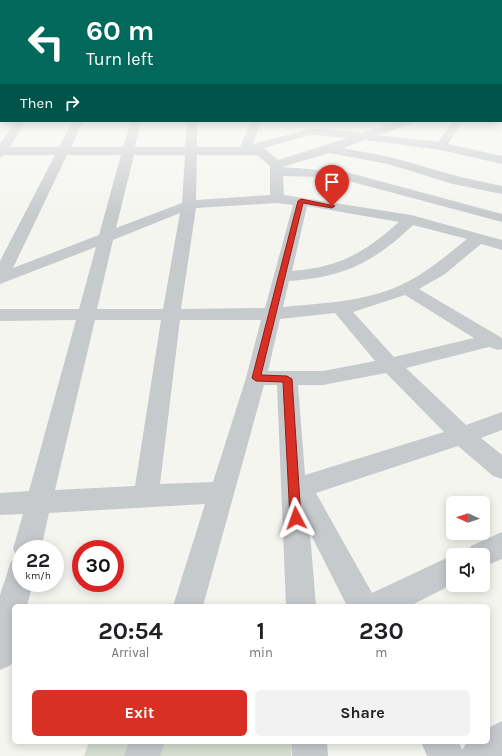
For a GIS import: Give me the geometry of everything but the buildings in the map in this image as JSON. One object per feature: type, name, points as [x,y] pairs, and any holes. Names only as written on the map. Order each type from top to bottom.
[{"type":"street","points":[[0,278],[67,144]]},
{"type":"street","points":[[29,540],[130,144]]},
{"type":"street","points":[[146,496],[171,315],[189,205],[191,144]]},
{"type":"street","points":[[244,151],[247,144]]},
{"type":"street","points":[[265,144],[255,147],[277,169],[346,176],[502,218]]},
{"type":"street","points":[[277,169],[343,144]]},
{"type":"street","points":[[426,144],[441,146],[497,159]]},
{"type":"street","points":[[428,223],[458,181],[472,169],[497,159],[502,147]]},
{"type":"street","points":[[329,149],[390,161],[458,181],[502,190]]},
{"type":"street","points":[[0,152],[260,151]]},
{"type":"street","points":[[277,169],[277,199]]},
{"type":"street","points":[[0,278],[189,205],[209,202],[277,199],[301,201],[411,219],[502,245]]},
{"type":"street","points":[[189,604],[256,378],[301,201]]},
{"type":"street","points":[[281,277],[324,272],[349,264],[367,255],[391,237],[411,219]]},
{"type":"street","points":[[0,315],[272,314],[341,308],[369,302],[407,289],[439,270],[478,238]]},
{"type":"street","points":[[407,289],[497,343]]},
{"type":"street","points":[[341,308],[390,365],[462,436],[502,469]]},
{"type":"street","points":[[256,378],[323,378],[497,343]]},
{"type":"street","points":[[287,379],[297,488],[301,604]]},
{"type":"street","points":[[297,488],[462,436],[502,421]]},
{"type":"street","points":[[297,488],[362,604]]},
{"type":"street","points":[[0,504],[223,492]]},
{"type":"street","points":[[490,551],[502,545]]},
{"type":"street","points":[[382,604],[446,572]]},
{"type":"street","points":[[13,604],[16,592]]},
{"type":"street","points":[[0,654],[12,607]]},
{"type":"street","points":[[478,756],[502,738]]},
{"type":"street","points":[[142,756],[145,744]]},
{"type":"street","points":[[309,744],[310,756]]},
{"type":"street","points":[[440,744],[447,756]]},
{"type":"shaded area","points":[[88,744],[291,744],[291,756],[84,756]]},
{"type":"route","points":[[296,518],[287,379],[256,378],[301,201],[332,206]]}]
